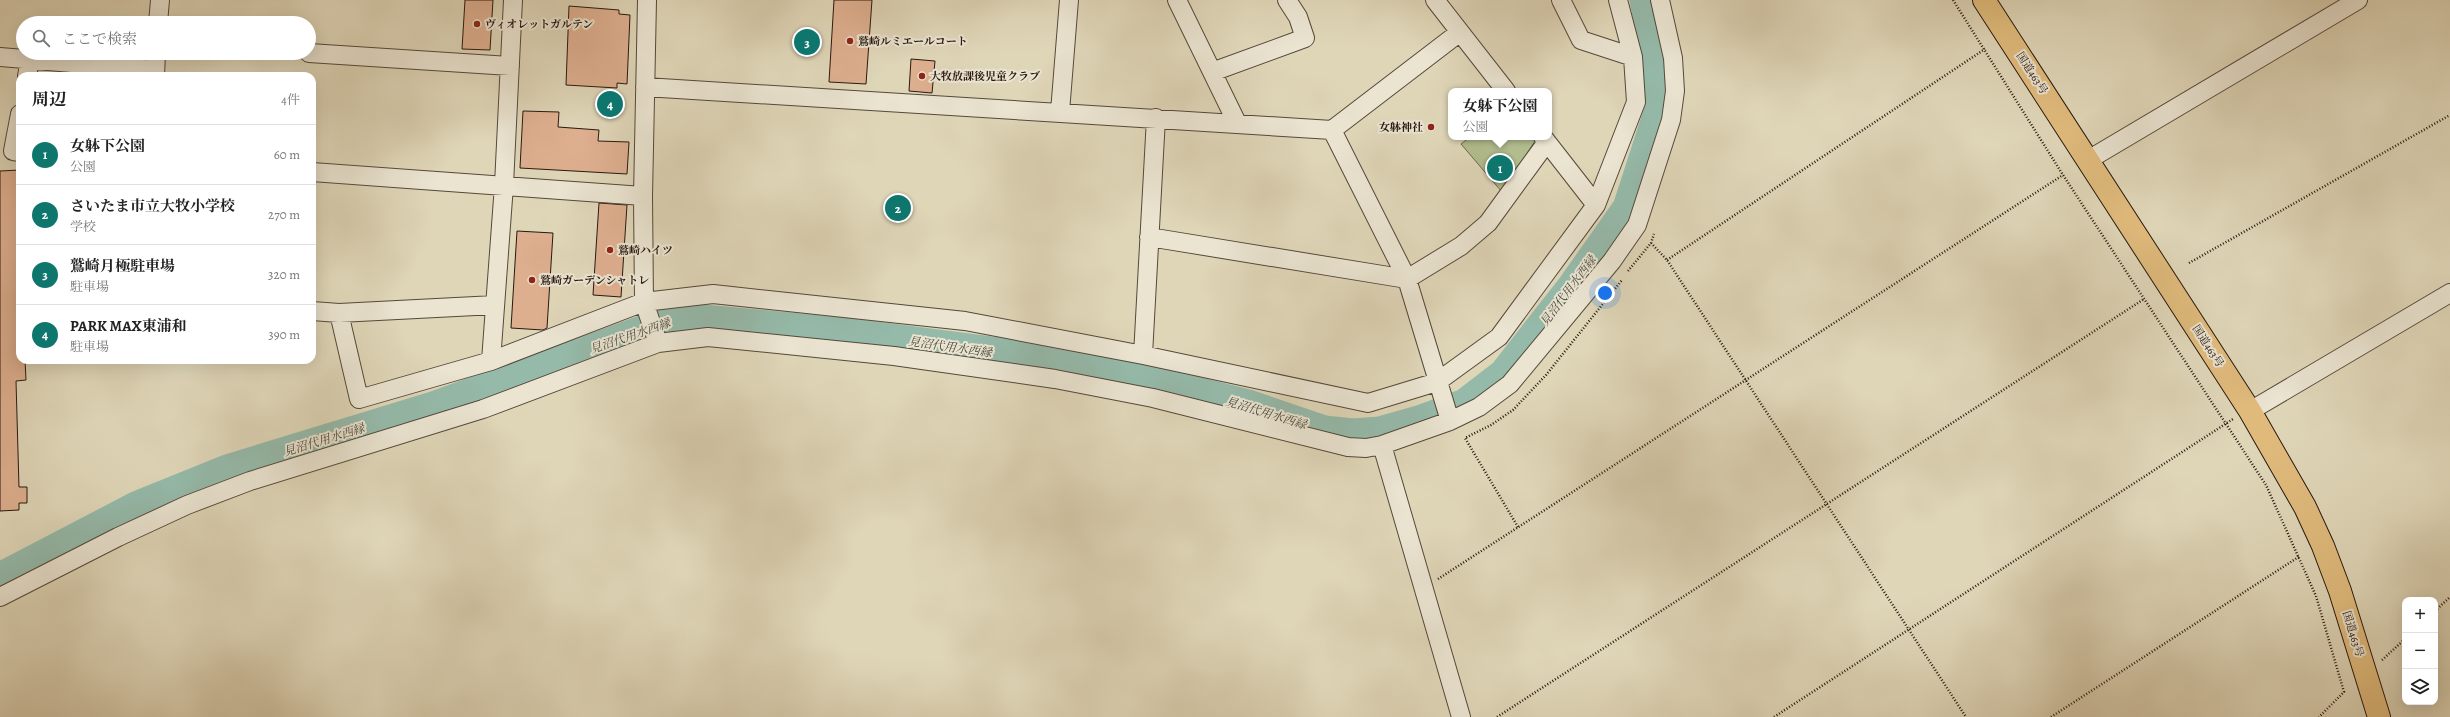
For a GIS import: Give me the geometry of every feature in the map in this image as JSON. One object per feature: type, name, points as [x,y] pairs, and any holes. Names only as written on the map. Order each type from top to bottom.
[{"type":"highway","name":"国道463号","points":[[1984,0],[2250,411],[2305,507],[2323,546],[2379,717]]},
{"type":"street","points":[[159,16],[160,0]]},
{"type":"street","points":[[491,361],[504,184],[514,0]]},
{"type":"street","points":[[647,0],[643,196],[646,309],[658,343]]},
{"type":"street","points":[[1060,112],[1069,0]]},
{"type":"street","points":[[1176,0],[1237,123]]},
{"type":"street","points":[[1212,72],[1305,38],[1298,17],[1287,0]]},
{"type":"street","points":[[1435,0],[1504,88]]},
{"type":"street","points":[[1561,0],[1581,40],[1632,57]]},
{"type":"street","points":[[339,313],[359,398],[491,361],[646,309],[713,294],[965,321],[1143,354],[1368,403],[1437,382],[1499,337],[1596,205],[1636,102],[1632,57],[1618,0]]},
{"type":"street","points":[[0,597],[118,536],[187,505],[310,461],[483,409],[658,343],[708,337],[894,356],[1016,373],[1154,398],[1348,447],[1366,448],[1382,445],[1450,421],[1479,407],[1510,384],[1608,267],[1637,225],[1671,120],[1675,91],[1673,58],[1660,0]]},
{"type":"street","points":[[2088,160],[2358,0]]},
{"type":"street","points":[[645,88],[1060,112],[1332,130],[1460,32]]},
{"type":"street","points":[[316,53],[510,66]]},
{"type":"street","points":[[0,57],[28,68],[156,66]]},
{"type":"street","points":[[1143,354],[1156,118]]},
{"type":"street","points":[[1332,130],[1407,279],[1450,421]]},
{"type":"street","points":[[16,135],[13,151],[16,151]]},
{"type":"street","points":[[1149,237],[1407,279],[1461,246],[1488,223],[1545,140],[1596,205]]},
{"type":"street","points":[[316,172],[504,184],[643,196]]},
{"type":"street","points":[[2250,411],[2450,293]]},
{"type":"street","points":[[316,311],[339,313],[495,305]]},
{"type":"street","points":[[1382,445],[1422,589],[1461,717]]},
{"type":"path","points":[[1953,0],[2063,175],[2266,485],[2300,556],[2316,596],[2344,692],[2319,717]]},
{"type":"path","points":[[1667,260],[1985,49]]},
{"type":"path","points":[[2189,263],[2450,115]]},
{"type":"path","points":[[1422,589],[2063,175]]},
{"type":"path","points":[[1651,243],[1667,260],[1966,717]]},
{"type":"path","points":[[1497,717],[2144,299]]},
{"type":"path","points":[[1774,717],[2225,422],[2250,411]]},
{"type":"path","points":[[1465,438],[1518,527]]},
{"type":"path","points":[[2051,717],[2300,556]]},
{"type":"path","points":[[2438,608],[2450,597]]},
{"type":"path","points":[[2366,676],[2402,642]]},
{"type":"green space","points":[[1466,140],[1535,141],[1502,192],[1461,144]]},
{"type":"building","name":"ヴィオレットガルテン","points":[[465,0],[493,0],[490,50],[462,49]]},
{"type":"building","name":"鷲崎ルミエールコート","points":[[834,0],[872,0],[866,84],[829,82]]},
{"type":"building","points":[[569,6],[619,10],[619,14],[630,15],[627,84],[617,83],[617,88],[566,85]]},
{"type":"building","points":[[911,59],[935,61],[932,93],[909,91]]},
{"type":"building","points":[[523,111],[559,112],[558,127],[599,130],[598,141],[629,142],[627,174],[520,168]]},
{"type":"building","points":[[16,170],[16,364],[25,364],[26,380],[16,381],[19,487],[27,487],[27,503],[19,503],[19,510],[0,511],[0,171]]},
{"type":"building","name":"鷲崎ハイツ","points":[[599,203],[627,205],[621,297],[593,295]]},
{"type":"building","name":"鷲崎ガーデンシャトレ","points":[[517,231],[553,233],[547,328],[543,330],[511,328]]},
{"type":"waterway","name":"見沼代用水西縁","points":[[0,578],[138,506],[227,470],[433,407],[669,321],[693,319],[854,334],[1068,362],[1158,382],[1248,405],[1324,431],[1353,434],[1380,432],[1419,421],[1465,404],[1504,374],[1573,286],[1628,208],[1661,106],[1658,65],[1645,0]]},
{"type":"place","name":"ヴィオレットガルテン","points":[[477,24]]},
{"type":"place","name":"鷲崎ルミエールコート","points":[[850,41]]},
{"type":"place","name":"鷲崎月極駐車場","points":[[807,42]]},
{"type":"place","name":"大牧放課後児童クラブ","points":[[922,76]]},
{"type":"place","name":"PARK MAX東浦和","points":[[610,104]]},
{"type":"place","name":"女躰神社","points":[[1431,127]]},
{"type":"place","name":"女躰下公園","points":[[1500,168]]},
{"type":"place","name":"さいたま市立大牧小学校","points":[[898,208]]},
{"type":"place","name":"鷲崎ハイツ","points":[[610,250]]},
{"type":"place","name":"鷲崎ガーデンシャトレ","points":[[532,280]]}]
